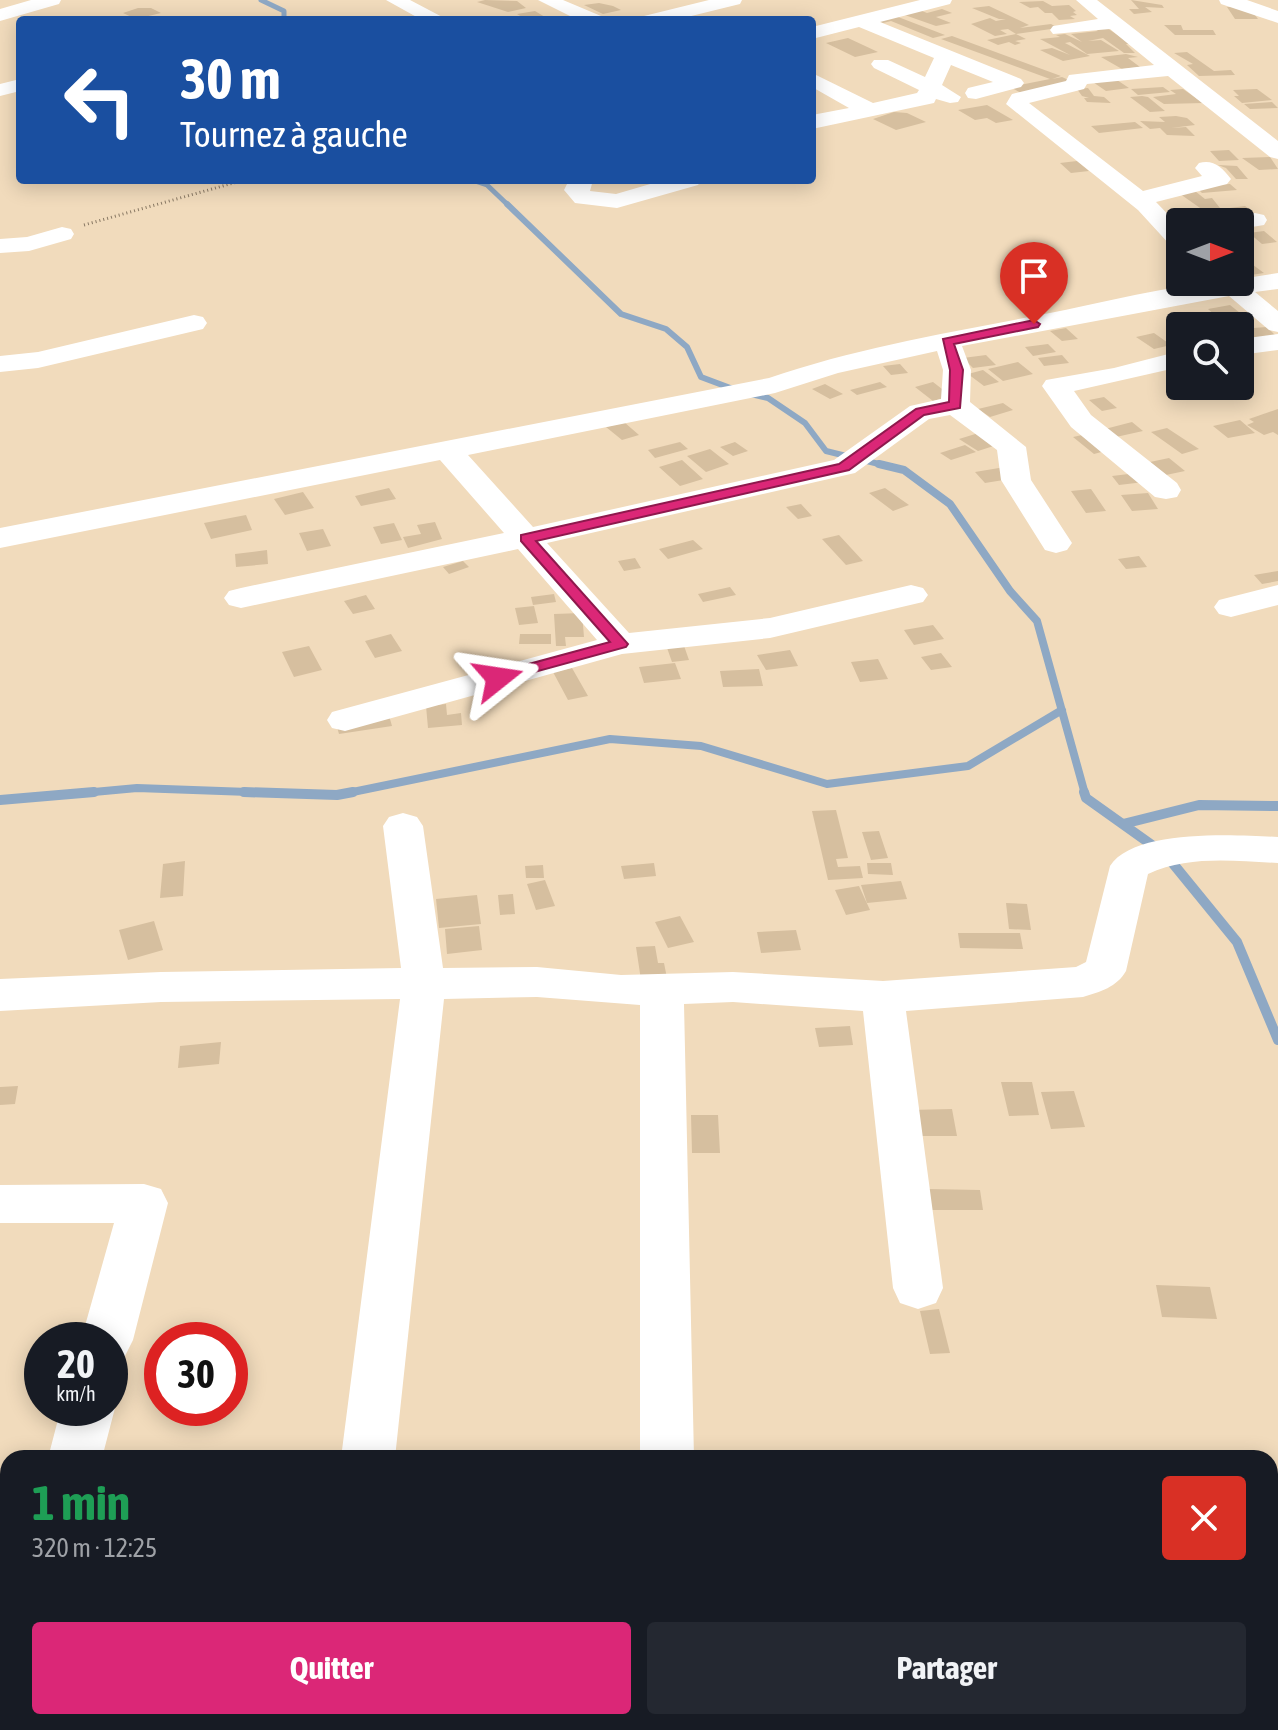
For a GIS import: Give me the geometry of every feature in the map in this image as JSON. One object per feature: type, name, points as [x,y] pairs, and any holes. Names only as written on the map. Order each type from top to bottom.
[{"type":"street","points":[[0,16],[52,0]]},
{"type":"street","points":[[395,0],[429,16]]},
{"type":"street","points":[[547,0],[585,16]]},
{"type":"street","points":[[662,16],[694,4],[733,0]]},
{"type":"street","points":[[816,32],[895,7],[943,0]]},
{"type":"street","points":[[1085,0],[1278,152]]},
{"type":"street","points":[[1228,0],[1278,17]]},
{"type":"street","points":[[694,4],[726,16]]},
{"type":"street","points":[[895,7],[1028,67],[1075,82]]},
{"type":"street","points":[[859,20],[1014,83],[966,96],[932,89],[881,64]]},
{"type":"street","points":[[1060,30],[1115,23]]},
{"type":"street","points":[[816,121],[926,98],[945,55]]},
{"type":"street","points":[[1166,224],[1017,104],[1020,99],[1077,85],[1076,79],[1172,69]]},
{"type":"street","points":[[816,81],[872,111]]},
{"type":"street","points":[[1138,199],[1219,179],[1207,168]]},
{"type":"street","points":[[579,184],[576,190],[583,198],[617,201],[676,184]]},
{"type":"street","points":[[0,246],[29,244],[62,234]]},
{"type":"street","points":[[1254,282],[1278,281]]},
{"type":"street","points":[[0,538],[775,385],[831,366],[1170,296]]},
{"type":"street","points":[[1244,296],[1278,324]]},
{"type":"street","points":[[0,364],[38,360],[194,323]]},
{"type":"street","points":[[947,341],[957,370],[955,405]]},
{"type":"street","points":[[1254,345],[1278,342]]},
{"type":"street","points":[[1166,363],[1116,376],[1056,386],[1081,421],[1166,490]]},
{"type":"street","points":[[241,598],[844,467],[920,412],[955,405],[1011,447],[1016,480],[1056,543]]},
{"type":"street","points":[[447,450],[620,644]]},
{"type":"street","points":[[345,720],[620,644],[770,628],[911,595]]},
{"type":"street","points":[[1231,607],[1278,595]]},
{"type":"street","points":[[369,1450],[424,983],[403,826]]},
{"type":"street","points":[[0,995],[161,987],[537,982],[621,990],[733,987],[883,997],[1083,982],[1105,971],[1130,866],[1154,854],[1186,847],[1278,850]]},
{"type":"street","points":[[662,989],[667,1450]]},
{"type":"street","points":[[883,997],[918,1288]]},
{"type":"street","points":[[0,1204],[144,1203],[112,1322]]},
{"type":"street","points":[[77,1450],[83,1426]]},
{"type":"path","points":[[62,234],[75,227],[230,184]]},
{"type":"building","points":[[1131,0],[1162,5],[1164,8],[1145,7],[1152,12],[1134,14],[1129,9],[1139,9]]},
{"type":"building","points":[[517,1],[526,8],[508,12],[477,2]]},
{"type":"building","points":[[1043,1],[1052,6],[1069,5],[1077,15],[1070,16],[1075,19],[1059,20],[1052,13],[1019,2]]},
{"type":"building","points":[[599,3],[621,10],[603,14],[584,5]]},
{"type":"building","points":[[989,6],[1029,25],[1020,28],[1051,24],[1058,28],[1016,34],[1008,29],[1000,30],[1007,34],[995,36],[971,24],[990,18],[996,21],[1006,19],[972,8]]},
{"type":"building","points":[[1227,7],[1249,7],[1258,19],[1235,19]]},
{"type":"building","points":[[151,8],[161,13],[130,16],[123,13]]},
{"type":"building","points":[[917,9],[927,13],[942,9],[952,13],[936,17],[951,23],[936,26],[899,13]]},
{"type":"building","points":[[535,11],[543,16],[520,16],[517,14]]},
{"type":"building","points":[[893,15],[945,35],[933,38],[891,21],[883,23],[874,19]]},
{"type":"building","points":[[1164,25],[1181,25],[1183,30],[1213,30],[1216,35],[1175,35]]},
{"type":"building","points":[[1104,26],[1131,44],[1126,44],[1135,53],[1124,53],[1103,38],[1088,41],[1101,40],[1119,51],[1087,54],[1070,42],[1065,43],[1090,56],[1063,61],[1040,50],[1052,48],[1070,55],[1040,39],[1065,34],[1082,42],[1071,34],[1098,31],[1093,28]]},
{"type":"building","points":[[1016,34],[1026,39],[1015,41],[1021,43],[1015,45],[1009,42],[998,45],[987,40]]},
{"type":"building","points":[[952,36],[1061,76],[1052,79],[1062,77],[1073,82],[1021,93],[1010,87],[1050,79],[941,39]]},
{"type":"building","points":[[848,38],[878,52],[855,57],[826,43]]},
{"type":"building","points":[[1187,52],[1214,71],[1231,70],[1235,75],[1199,76],[1187,65],[1193,64],[1174,53]]},
{"type":"building","points":[[1126,54],[1138,57],[1128,58],[1140,67],[1122,69],[1101,57]]},
{"type":"building","points":[[1111,76],[1129,88],[1106,91],[1087,78]]},
{"type":"building","points":[[1163,87],[1170,92],[1138,95],[1131,89]]},
{"type":"building","points":[[1088,88],[1094,96],[1104,97],[1111,103],[1087,102],[1084,98],[1089,98],[1082,96],[1077,89]]},
{"type":"building","points":[[1183,89],[1203,103],[1164,104],[1153,97],[1176,94],[1170,90]]},
{"type":"building","points":[[1257,89],[1272,100],[1242,103],[1234,96],[1239,96],[1233,90]]},
{"type":"building","points":[[1130,97],[1148,97],[1165,111],[1150,112]]},
{"type":"building","points":[[1272,102],[1278,108],[1250,109],[1244,104]]},
{"type":"building","points":[[987,105],[1013,120],[996,123],[987,118],[975,120],[958,110]]},
{"type":"building","points":[[894,112],[907,113],[926,122],[896,130],[873,119]]},
{"type":"building","points":[[1159,117],[1187,118],[1195,125],[1171,128],[1186,127],[1195,136],[1167,135],[1160,128],[1150,129],[1140,121],[1165,122]]},
{"type":"building","points":[[1135,122],[1143,128],[1099,133],[1091,126]]},
{"type":"building","points":[[1229,150],[1239,160],[1219,161],[1210,151]]},
{"type":"building","points":[[1270,157],[1278,169],[1259,170],[1242,158]]},
{"type":"building","points":[[1077,161],[1089,171],[1071,173],[1060,163]]},
{"type":"building","points":[[1218,165],[1237,166],[1248,179],[1236,179],[1226,168]]},
{"type":"building","points":[[1230,184],[1237,190],[1202,193],[1195,186]]},
{"type":"building","points":[[1190,187],[1205,199],[1212,198],[1220,208],[1200,208],[1173,189]]},
{"type":"building","points":[[1264,231],[1277,242],[1262,244],[1254,237],[1254,232]]},
{"type":"building","points":[[1254,266],[1264,273],[1254,274]]},
{"type":"building","points":[[1230,305],[1239,312],[1211,312],[1208,309]]},
{"type":"building","points":[[1267,327],[1277,337],[1254,339],[1254,328]]},
{"type":"building","points":[[1066,328],[1078,339],[1062,341],[1050,331]]},
{"type":"building","points":[[1154,333],[1166,341],[1166,346],[1154,349],[1136,337]]},
{"type":"building","points":[[1048,344],[1056,352],[1033,356],[1025,347]]},
{"type":"building","points":[[986,355],[996,365],[973,368],[963,358]]},
{"type":"building","points":[[1062,355],[1069,363],[1044,366],[1038,358]]},
{"type":"building","points":[[1018,362],[1033,374],[1003,381],[988,369]]},
{"type":"building","points":[[900,364],[908,373],[891,375],[883,366]]},
{"type":"building","points":[[983,370],[999,382],[984,386],[968,374]]},
{"type":"building","points":[[880,382],[887,387],[857,395],[850,390]]},
{"type":"building","points":[[933,382],[951,396],[933,401],[915,387]]},
{"type":"building","points":[[825,384],[843,394],[830,399],[812,389]]},
{"type":"building","points":[[1104,397],[1117,408],[1102,411],[1089,400]]},
{"type":"building","points":[[1003,403],[1013,410],[990,417],[978,409]]},
{"type":"building","points":[[1278,409],[1278,435],[1273,432],[1264,435],[1247,425],[1254,422],[1249,419]]},
{"type":"building","points":[[1240,420],[1255,433],[1228,438],[1213,426]]},
{"type":"building","points":[[624,422],[639,435],[622,440],[606,427]]},
{"type":"building","points":[[1132,422],[1143,431],[1116,437],[1105,429]]},
{"type":"building","points":[[1167,428],[1199,449],[1182,454],[1151,432]]},
{"type":"building","points":[[985,431],[1003,443],[978,451],[959,439]]},
{"type":"building","points":[[1096,432],[1116,448],[1094,454],[1073,437]]},
{"type":"building","points":[[680,442],[688,449],[655,458],[648,450]]},
{"type":"building","points":[[735,442],[748,451],[733,456],[720,447]]},
{"type":"building","points":[[965,445],[976,452],[951,460],[940,453]]},
{"type":"building","points":[[710,449],[729,464],[706,472],[687,456]]},
{"type":"building","points":[[1169,458],[1185,471],[1166,475],[1150,462]]},
{"type":"building","points":[[682,460],[703,479],[680,486],[659,467]]},
{"type":"building","points":[[1005,467],[1016,478],[985,483],[975,472]]},
{"type":"building","points":[[1137,473],[1144,482],[1119,485],[1112,476]]},
{"type":"building","points":[[389,488],[396,499],[361,506],[355,496]]},
{"type":"building","points":[[885,488],[909,505],[893,511],[869,493]]},
{"type":"building","points":[[1091,489],[1106,511],[1086,513],[1071,491]]},
{"type":"building","points":[[303,492],[314,508],[285,515],[274,499]]},
{"type":"building","points":[[1148,493],[1158,509],[1132,511],[1121,495]]},
{"type":"building","points":[[801,504],[812,516],[798,519],[786,507]]},
{"type":"building","points":[[246,515],[252,530],[211,539],[204,523]]},
{"type":"building","points":[[435,522],[442,539],[408,548],[403,537],[421,534],[417,525]]},
{"type":"building","points":[[394,523],[402,540],[381,544],[373,527]]},
{"type":"building","points":[[323,529],[331,546],[307,551],[299,533]]},
{"type":"building","points":[[839,535],[863,561],[846,565],[822,539]]},
{"type":"building","points":[[693,540],[703,549],[668,559],[659,549]]},
{"type":"building","points":[[267,550],[268,564],[236,567],[235,554]]},
{"type":"building","points":[[1139,556],[1147,567],[1126,569],[1118,559]]},
{"type":"building","points":[[635,558],[641,568],[624,571],[618,561]]},
{"type":"building","points":[[463,561],[469,567],[449,574],[443,567]]},
{"type":"building","points":[[1278,571],[1278,581],[1262,584],[1254,575]]},
{"type":"building","points":[[730,587],[736,595],[703,602],[698,594]]},
{"type":"building","points":[[554,594],[556,602],[533,605],[531,597]]},
{"type":"building","points":[[366,595],[375,609],[353,614],[344,601]]},
{"type":"building","points":[[534,606],[538,623],[519,625],[515,608]]},
{"type":"building","points":[[582,613],[584,637],[565,637],[566,646],[556,646],[554,614]]},
{"type":"building","points":[[933,625],[944,639],[914,645],[904,630]]},
{"type":"building","points":[[391,634],[402,651],[375,658],[365,641]]},
{"type":"building","points":[[520,634],[551,634],[551,644],[519,644]]},
{"type":"building","points":[[683,643],[689,660],[672,662],[666,645]]},
{"type":"building","points":[[309,646],[322,670],[294,677],[282,652]]},
{"type":"building","points":[[790,650],[798,666],[766,670],[757,655]]},
{"type":"building","points":[[941,653],[952,667],[931,670],[921,657]]},
{"type":"building","points":[[878,659],[888,679],[860,682],[851,662]]},
{"type":"building","points":[[675,663],[681,679],[644,683],[639,667]]},
{"type":"building","points":[[572,668],[588,696],[568,700],[553,672]]},
{"type":"building","points":[[759,669],[763,686],[723,687],[720,671]]},
{"type":"building","points":[[446,704],[447,715],[461,713],[462,725],[428,728],[426,706]]},
{"type":"building","points":[[388,712],[392,726],[339,734],[335,720]]},
{"type":"building","points":[[836,810],[848,858],[836,859],[838,867],[860,866],[863,878],[828,880],[812,811]]},
{"type":"building","points":[[879,831],[888,858],[871,860],[862,832]]},
{"type":"building","points":[[185,861],[183,896],[160,898],[163,864]]},
{"type":"building","points":[[654,863],[656,876],[624,879],[621,866]]},
{"type":"building","points":[[867,863],[891,863],[893,875],[868,874]]},
{"type":"building","points":[[543,865],[544,878],[526,878],[525,866]]},
{"type":"building","points":[[545,880],[555,906],[536,910],[527,884]]},
{"type":"building","points":[[901,881],[907,899],[867,903],[861,885]]},
{"type":"building","points":[[859,886],[870,910],[846,915],[835,890]]},
{"type":"building","points":[[513,894],[515,914],[500,915],[498,895]]},
{"type":"building","points":[[477,895],[481,924],[439,928],[436,899]]},
{"type":"building","points":[[1006,903],[1027,904],[1031,930],[1009,929]]},
{"type":"building","points":[[680,916],[694,942],[668,948],[655,922]]},
{"type":"building","points":[[154,921],[163,950],[128,960],[119,930]]},
{"type":"building","points":[[479,926],[482,950],[447,954],[445,929]]},
{"type":"building","points":[[796,930],[801,950],[761,953],[757,932]]},
{"type":"building","points":[[958,933],[1020,933],[1023,949],[960,948]]},
{"type":"building","points":[[655,946],[658,963],[664,963],[667,978],[641,980],[636,947]]},
{"type":"building","points":[[850,1026],[853,1045],[819,1047],[815,1028]]},
{"type":"building","points":[[221,1042],[219,1064],[178,1068],[180,1046]]},
{"type":"building","points":[[1001,1082],[1032,1082],[1039,1115],[1009,1116]]},
{"type":"building","points":[[18,1086],[15,1104],[0,1105],[0,1087]]},
{"type":"building","points":[[1074,1091],[1085,1127],[1051,1129],[1041,1092]]},
{"type":"building","points":[[952,1109],[957,1136],[913,1136],[909,1110]]},
{"type":"building","points":[[691,1115],[718,1115],[720,1153],[692,1153]]},
{"type":"building","points":[[928,1189],[980,1190],[983,1210],[931,1210]]},
{"type":"building","points":[[1156,1285],[1210,1287],[1217,1319],[1162,1317]]},
{"type":"building","points":[[939,1309],[950,1353],[930,1354],[920,1311]]},
{"type":"waterway","points":[[261,0],[284,11],[284,16]]},
{"type":"waterway","points":[[484,184],[509,206]]},
{"type":"waterway","points":[[507,204],[621,314],[666,329],[687,347],[701,377],[733,389]]},
{"type":"waterway","points":[[751,394],[768,398],[805,423],[826,451],[887,466]]},
{"type":"waterway","points":[[879,464],[904,470],[950,504],[1010,591],[1037,621],[1062,710]]},
{"type":"waterway","points":[[350,793],[610,739],[701,746],[827,784],[968,766],[1062,710]]},
{"type":"waterway","points":[[1062,710],[1085,794]]},
{"type":"waterway","points":[[90,792],[137,788],[264,793]]},
{"type":"waterway","points":[[0,800],[90,792]]},
{"type":"waterway","points":[[72,794],[90,792]]},
{"type":"waterway","points":[[90,792],[94,792]]},
{"type":"waterway","points":[[244,792],[264,793]]},
{"type":"waterway","points":[[1084,792],[1086,798],[1166,855],[1237,942],[1278,1040]]},
{"type":"waterway","points":[[264,793],[350,793]]},
{"type":"waterway","points":[[264,793],[301,794]]},
{"type":"waterway","points":[[343,794],[350,793]]},
{"type":"waterway","points":[[1123,824],[1199,805],[1278,806]]},
{"type":"route","points":[[498,678],[620,644],[526,538],[844,467],[920,412],[955,405],[957,370],[947,341],[1034,324]]}]
